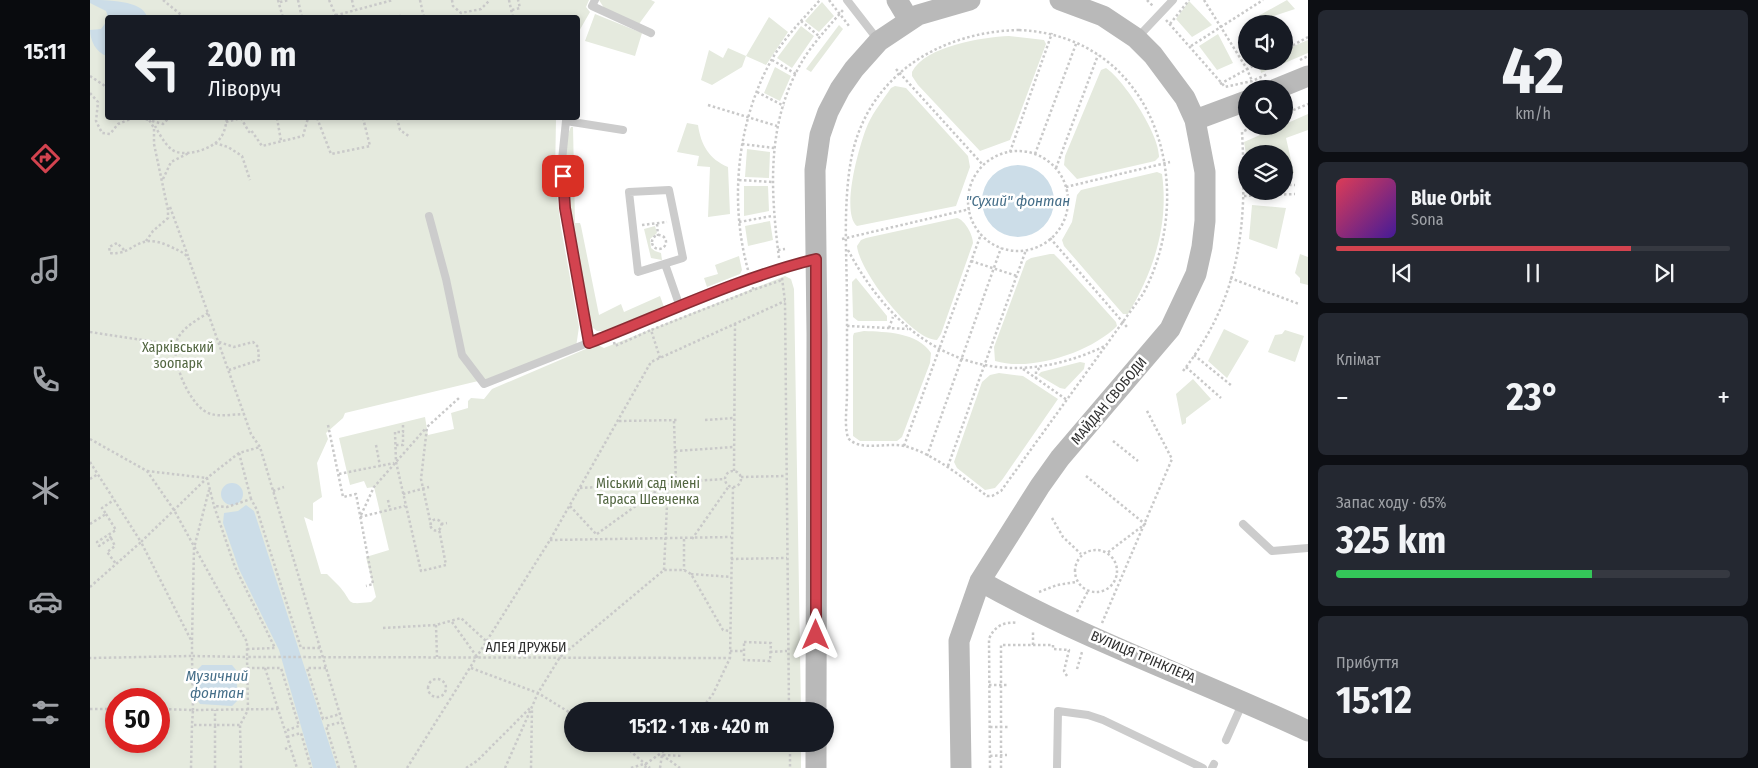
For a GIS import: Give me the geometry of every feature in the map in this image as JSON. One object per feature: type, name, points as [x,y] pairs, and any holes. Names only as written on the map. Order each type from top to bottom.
[{"type":"main road","points":[[897,0],[909,20]]},
{"type":"main road","points":[[816,702],[815,170],[820,135],[828,112],[840,89],[854,69],[879,41],[909,20],[939,3],[970,0]]},
{"type":"main road","name":"МАЙДАН СВОБОДИ","points":[[961,768],[959,641],[980,581],[1040,486],[1170,329],[1196,274],[1205,221],[1205,172],[1196,120],[1171,77],[1136,38],[1103,16],[1060,0]]},
{"type":"main road","points":[[1274,80],[1301,69]]},
{"type":"main road","points":[[1196,120],[1238,97]]},
{"type":"main road","name":"ВУЛИЦЯ ТРІНКЛЕРА","points":[[980,581],[1028,608],[1244,700],[1308,730]]},
{"type":"main road","points":[[816,752],[816,768]]},
{"type":"lane","points":[[595,0],[592,6],[651,33]]},
{"type":"lane","points":[[1136,38],[1173,0]]},
{"type":"lane","points":[[848,1],[879,41]]},
{"type":"lane","points":[[589,343],[565,208],[562,160],[566,121],[623,130]]},
{"type":"lane","points":[[669,190],[676,222],[683,258],[638,272],[629,192],[669,190]]},
{"type":"lane","points":[[429,216],[446,279],[462,355],[484,384],[750,279],[780,268],[816,259]]},
{"type":"lane","points":[[665,264],[680,307]]},
{"type":"lane","points":[[1243,524],[1272,551],[1308,548]]},
{"type":"lane","points":[[1226,740],[1244,700]]},
{"type":"lane","points":[[1057,768],[1058,711],[1088,715],[1102,720],[1203,768]]},
{"type":"path","points":[[161,0],[181,15]]},
{"type":"path","points":[[282,15],[279,1],[290,0]]},
{"type":"path","points":[[298,0],[301,15]]},
{"type":"path","points":[[329,0],[336,15]]},
{"type":"path","points":[[352,0],[354,10]]},
{"type":"path","points":[[340,15],[393,0]]},
{"type":"path","points":[[420,0],[423,15]]},
{"type":"path","points":[[452,0],[453,6],[461,13],[481,9],[490,0]]},
{"type":"path","points":[[509,0],[513,15]]},
{"type":"path","points":[[512,10],[520,8],[518,0]]},
{"type":"path","points":[[750,279],[739,222],[738,180],[742,144],[756,92],[772,60],[801,20],[820,0]]},
{"type":"path","points":[[829,0],[849,26]]},
{"type":"path","points":[[1147,0],[1191,47],[1220,84],[1224,87],[1238,89]]},
{"type":"path","points":[[1170,24],[1189,0]]},
{"type":"path","points":[[1204,0],[1238,54]]},
{"type":"path","points":[[1191,47],[1263,0]]},
{"type":"path","points":[[785,249],[778,250],[772,216],[774,148],[778,126],[796,74],[820,36],[839,15],[848,1]]},
{"type":"path","points":[[801,20],[820,36]]},
{"type":"path","points":[[1019,30],[1052,32],[1076,44],[1098,54],[1114,67],[1138,96],[1152,121],[1165,164],[1168,212],[1160,259],[1143,294],[1068,400],[1002,490],[992,496],[987,496],[948,466],[904,446],[850,443],[846,432],[848,181],[862,125],[881,92],[900,72],[924,56],[948,43],[975,34],[1019,30]]},
{"type":"path","points":[[1010,152],[1052,32]]},
{"type":"path","points":[[1293,45],[1308,37]]},
{"type":"path","points":[[1035,154],[1076,44]]},
{"type":"path","points":[[1056,168],[1098,54]]},
{"type":"path","points":[[1301,69],[1308,56]]},
{"type":"path","points":[[772,60],[796,74]]},
{"type":"path","points":[[896,69],[983,165]]},
{"type":"path","points":[[1220,84],[1245,70]]},
{"type":"path","points":[[91,78],[105,86]]},
{"type":"path","points":[[756,92],[784,106]]},
{"type":"path","points":[[90,93],[98,102],[96,121],[102,133],[110,134],[118,124],[128,120]]},
{"type":"path","points":[[1293,110],[1308,104]]},
{"type":"path","points":[[708,105],[778,126]]},
{"type":"path","points":[[148,120],[163,124],[167,120]]},
{"type":"path","points":[[163,180],[171,162],[215,143],[222,137],[226,122],[234,120]]},
{"type":"path","points":[[242,120],[249,132],[250,130],[262,146],[303,136],[307,120]]},
{"type":"path","points":[[277,120],[281,141]]},
{"type":"path","points":[[318,120],[331,154],[370,146],[364,120]]},
{"type":"path","points":[[398,120],[400,130],[410,137]]},
{"type":"path","points":[[152,121],[171,149],[193,152]]},
{"type":"path","points":[[152,121],[168,202],[246,414],[251,434],[260,446],[356,768]]},
{"type":"path","points":[[215,143],[228,147],[242,156],[250,180]]},
{"type":"path","points":[[742,144],[774,148]]},
{"type":"path","points":[[1025,151],[1035,154],[1044,158],[1056,168],[1066,187],[1068,209],[1060,227],[1039,246],[1026,250],[1001,248],[981,234],[973,222],[969,193],[972,184],[983,165],[1010,152],[1025,151]]},
{"type":"path","points":[[1066,187],[1170,162]]},
{"type":"path","points":[[738,180],[772,182]]},
{"type":"path","points":[[1183,371],[1222,309],[1242,230],[1244,200]]},
{"type":"path","points":[[146,241],[153,231],[168,218],[168,202]]},
{"type":"path","points":[[842,238],[970,209]]},
{"type":"path","points":[[739,222],[772,216]]},
{"type":"path","points":[[633,226],[676,222]]},
{"type":"path","points":[[657,224],[658,236],[652,242],[655,248],[659,249],[665,246],[666,242],[664,238],[658,236]]},
{"type":"path","points":[[904,446],[981,234]]},
{"type":"path","points":[[1050,238],[1127,327]]},
{"type":"path","points":[[124,250],[117,243],[109,247],[110,253],[116,254],[146,241],[159,240],[182,251],[188,257]]},
{"type":"path","points":[[927,456],[1001,248]]},
{"type":"path","points":[[848,249],[858,269],[891,314],[908,329],[939,350],[984,366],[1022,368],[1042,366],[1079,357],[1108,345]]},
{"type":"path","points":[[948,466],[1026,250]]},
{"type":"path","points":[[971,260],[1017,276]]},
{"type":"path","points":[[1230,278],[1299,304]]},
{"type":"path","points":[[660,358],[651,330],[753,290]]},
{"type":"path","points":[[407,768],[550,540],[651,362],[785,301],[785,476],[788,558],[789,702]]},
{"type":"path","points":[[208,313],[185,330],[178,337],[175,345],[177,361],[184,384],[201,409],[210,414],[220,416],[246,414]]},
{"type":"path","points":[[889,328],[893,320],[891,314]]},
{"type":"path","points":[[735,323],[734,471],[741,477],[785,476]]},
{"type":"path","points":[[847,326],[908,329]]},
{"type":"path","points":[[90,332],[175,345]]},
{"type":"path","points":[[219,342],[234,347],[253,342],[258,347],[259,360],[229,370]]},
{"type":"path","points":[[1194,356],[1232,386]]},
{"type":"path","points":[[1036,378],[1036,372],[1042,366]]},
{"type":"path","points":[[1022,368],[1068,400]]},
{"type":"path","points":[[1186,368],[1221,398]]},
{"type":"path","points":[[360,517],[374,487],[427,427],[459,398]]},
{"type":"path","points":[[1102,623],[1172,459],[1146,409]]},
{"type":"path","points":[[705,420],[734,418]]},
{"type":"path","points":[[619,421],[680,420]]},
{"type":"path","points":[[674,421],[676,482]]},
{"type":"path","points":[[328,425],[343,497],[356,494],[373,584],[366,586]]},
{"type":"path","points":[[396,445],[403,445],[403,425]]},
{"type":"path","points":[[427,427],[421,479],[431,525],[433,530],[440,529]]},
{"type":"path","points":[[403,432],[395,432],[396,462],[421,571],[446,565],[440,529],[441,524]]},
{"type":"path","points":[[90,439],[147,471],[207,478]]},
{"type":"path","points":[[1113,442],[1138,461]]},
{"type":"path","points":[[376,445],[380,466]]},
{"type":"path","points":[[90,587],[141,542],[207,478],[239,453],[260,446]]},
{"type":"path","points":[[675,451],[734,447]]},
{"type":"path","points":[[239,453],[251,499],[257,510],[301,648],[320,648]]},
{"type":"path","points":[[90,462],[141,542],[192,642]]},
{"type":"path","points":[[338,474],[396,462]]},
{"type":"path","points":[[147,471],[174,510],[247,642],[248,710],[240,726],[240,768]]},
{"type":"path","points":[[725,479],[729,472],[734,471]]},
{"type":"path","points":[[90,479],[98,474]]},
{"type":"path","points":[[1086,476],[1145,524]]},
{"type":"path","points":[[728,486],[733,487],[740,483],[741,477]]},
{"type":"path","points":[[207,478],[214,506],[239,576],[275,648],[247,649]]},
{"type":"path","points":[[580,488],[725,479]]},
{"type":"path","points":[[725,479],[728,486]]},
{"type":"path","points":[[597,534],[668,483]]},
{"type":"path","points":[[664,570],[668,483]]},
{"type":"path","points":[[692,538],[728,486]]},
{"type":"path","points":[[273,491],[284,487]]},
{"type":"path","points":[[707,702],[713,694],[730,658],[733,487]]},
{"type":"path","points":[[403,494],[429,488]]},
{"type":"path","points":[[191,768],[194,548],[209,490]]},
{"type":"path","points":[[1002,490],[1006,493]]},
{"type":"path","points":[[214,506],[227,507],[251,499]]},
{"type":"path","points":[[111,538],[99,546],[97,542],[116,530],[102,508],[114,500]]},
{"type":"path","points":[[388,500],[390,510]]},
{"type":"path","points":[[360,517],[405,506]]},
{"type":"path","points":[[570,506],[600,538]]},
{"type":"path","points":[[90,524],[106,514]]},
{"type":"path","points":[[1052,518],[1063,536],[1081,554]]},
{"type":"path","points":[[431,525],[435,520],[441,524],[447,523]]},
{"type":"path","points":[[1107,553],[1145,524]]},
{"type":"path","points":[[108,534],[115,546],[107,552],[116,564]]},
{"type":"path","points":[[550,540],[732,537]]},
{"type":"path","points":[[684,538],[684,570]]},
{"type":"path","points":[[1094,550],[1107,553],[1112,557],[1117,570],[1114,583],[1102,592],[1088,591],[1077,582],[1074,567],[1081,554],[1094,550]]},
{"type":"path","points":[[731,559],[788,558]]},
{"type":"path","points":[[505,768],[532,706],[560,657],[664,570],[684,570],[691,574],[731,577]]},
{"type":"path","points":[[691,574],[724,630],[730,631]]},
{"type":"path","points":[[1044,590],[1077,582]]},
{"type":"path","points":[[1114,583],[1119,586]]},
{"type":"path","points":[[1077,612],[1088,591]]},
{"type":"path","points":[[383,628],[436,625],[461,618],[486,641]]},
{"type":"path","points":[[452,622],[477,657]]},
{"type":"path","points":[[990,768],[989,685],[991,634],[998,626],[1005,623],[1018,623]]},
{"type":"path","points":[[436,625],[437,657]]},
{"type":"path","points":[[1033,630],[1033,645]]},
{"type":"path","points":[[744,642],[771,643],[770,661],[744,660],[744,652],[744,642]]},
{"type":"path","points":[[1002,768],[1001,645],[1028,647],[1033,645],[1053,645],[1053,649],[1069,648],[1064,671],[1067,676]]},
{"type":"path","points":[[730,651],[744,652]]},
{"type":"path","points":[[770,652],[787,651]]},
{"type":"path","points":[[1077,669],[1082,652]]},
{"type":"path","name":"АЛЕЯ ДРУЖБИ","points":[[90,658],[323,656],[730,658]]},
{"type":"path","points":[[247,668],[282,668],[299,726],[285,731]]},
{"type":"path","points":[[265,668],[297,768]]},
{"type":"path","points":[[326,668],[307,668],[323,719],[340,714]]},
{"type":"path","points":[[470,668],[538,694],[564,709]]},
{"type":"path","points":[[438,679],[443,681],[446,686],[445,692],[438,696],[433,695],[429,691],[430,682],[438,679]]},
{"type":"path","points":[[989,685],[1008,685]]},
{"type":"path","points":[[445,692],[452,697]]},
{"type":"path","points":[[466,768],[477,761],[532,706]]},
{"type":"path","points":[[531,768],[532,706]]},
{"type":"path","points":[[90,709],[105,709]]},
{"type":"path","points":[[170,709],[278,709]]},
{"type":"path","points":[[215,710],[215,768]]},
{"type":"path","points":[[339,768],[326,726],[342,722]]},
{"type":"path","points":[[192,725],[240,726]]},
{"type":"path","points":[[990,727],[1008,727]]},
{"type":"path","points":[[287,737],[301,732],[311,768]]},
{"type":"path","points":[[285,749],[290,747]]},
{"type":"path","points":[[633,752],[647,763],[650,768]]},
{"type":"path","points":[[631,768],[647,763],[665,752]]},
{"type":"path","points":[[790,752],[790,768]]},
{"type":"path","points":[[662,755],[683,756]]},
{"type":"path","points":[[660,768],[662,755]]},
{"type":"path","points":[[662,755],[680,768]]},
{"type":"path","points":[[990,756],[1007,755]]},
{"type":"path","points":[[644,768],[647,763]]},
{"type":"green space","points":[[90,0],[589,0],[586,7],[590,12],[580,30],[580,15],[105,15],[105,120],[556,120],[555,179],[561,228],[579,327],[576,347],[499,376],[345,413],[343,418],[326,433],[328,439],[317,463],[322,497],[313,503],[313,521],[304,517],[321,574],[327,574],[339,586],[350,602],[353,603],[371,602],[376,597],[366,557],[389,550],[374,487],[367,488],[364,481],[350,485],[339,438],[425,417],[428,435],[454,429],[451,413],[468,408],[468,401],[471,398],[484,399],[492,389],[588,348],[598,345],[604,348],[785,276],[791,279],[794,289],[801,702],[564,702],[564,752],[801,752],[801,768],[90,768]]},
{"type":"green space","points":[[599,0],[651,0],[655,2],[639,24],[604,8]]},
{"type":"green space","points":[[1287,0],[1295,9],[1277,15],[1260,15]]},
{"type":"green space","points":[[1189,1],[1212,25],[1192,37],[1176,19]]},
{"type":"green space","points":[[822,2],[834,16],[819,32],[805,21]]},
{"type":"green space","points":[[595,14],[642,33],[635,56],[585,41]]},
{"type":"green space","points":[[769,17],[788,32],[766,65],[746,56]]},
{"type":"green space","points":[[839,25],[843,29],[811,72],[806,69]]},
{"type":"green space","points":[[801,26],[814,36],[792,68],[777,58]]},
{"type":"green space","points":[[1218,34],[1233,63],[1217,70],[1199,46]]},
{"type":"green space","points":[[1009,36],[1044,40],[1046,44],[1010,140],[980,151],[918,85],[912,76],[912,72],[919,63],[942,49],[985,38]]},
{"type":"green space","points":[[1308,40],[1308,53],[1293,59],[1293,46]]},
{"type":"green space","points":[[728,48],[746,56],[742,67],[712,85],[701,80],[709,50],[723,58]]},
{"type":"green space","points":[[775,67],[791,76],[780,101],[764,93]]},
{"type":"green space","points":[[1106,68],[1122,84],[1140,109],[1154,136],[1159,157],[1155,161],[1077,179],[1064,165],[1065,156],[1101,70]]},
{"type":"green space","points":[[895,86],[906,88],[968,156],[970,167],[956,206],[857,226],[852,218],[850,207],[853,176],[857,160],[868,124],[891,88]]},
{"type":"green space","points":[[1308,114],[1308,130],[1286,138],[1288,145],[1244,145],[1244,142],[1260,135],[1293,135],[1293,121]]},
{"type":"green space","points":[[687,123],[698,125],[701,139],[707,150],[716,160],[728,167],[730,214],[708,217],[710,167],[697,166],[699,156],[677,152]]},
{"type":"green space","points":[[571,127],[573,127],[575,223],[580,223],[581,226],[599,315],[621,304],[624,312],[660,296],[664,307],[603,331],[597,331],[589,325],[569,224],[564,168],[566,145]]},
{"type":"green space","points":[[747,149],[770,152],[769,178],[745,177]]},
{"type":"green space","points":[[1157,172],[1162,174],[1164,193],[1161,229],[1157,247],[1152,264],[1137,298],[1128,314],[1123,314],[1064,246],[1062,240],[1072,222],[1077,195],[1081,190]]},
{"type":"green space","points":[[744,186],[768,186],[769,211],[744,216]]},
{"type":"green space","points":[[1252,205],[1286,208],[1277,249],[1249,239]]},
{"type":"green space","points":[[957,218],[968,228],[973,243],[941,334],[937,340],[926,337],[914,329],[888,302],[867,271],[857,246],[861,240],[866,238]]},
{"type":"green space","points":[[770,221],[773,240],[748,246],[745,226]]},
{"type":"green space","points":[[655,226],[657,233],[650,239],[651,248],[661,253],[662,260],[651,258],[644,229]]},
{"type":"green space","points":[[1054,254],[1059,259],[1116,322],[1117,326],[1092,344],[1043,362],[1010,364],[995,361],[994,347],[1026,261]]},
{"type":"green space","points":[[1300,254],[1308,257],[1308,285],[1300,283],[1300,278],[1295,273]]},
{"type":"green space","points":[[739,256],[742,270],[740,274],[707,287],[704,278],[718,274],[715,265]]},
{"type":"green space","points":[[856,278],[887,316],[887,321],[858,321],[853,317],[852,282]]},
{"type":"green space","points":[[1224,329],[1249,341],[1227,378],[1208,361]]},
{"type":"green space","points":[[1285,330],[1304,336],[1295,362],[1268,352],[1275,335],[1282,334]]},
{"type":"green space","points":[[864,331],[900,334],[918,341],[931,353],[930,363],[902,437],[897,441],[860,441],[853,436],[853,336],[854,333]]},
{"type":"green space","points":[[1080,362],[1085,363],[1084,369],[1065,389],[1038,375],[1041,372]]},
{"type":"green space","points":[[999,373],[1023,376],[1058,399],[1002,480],[995,488],[985,490],[957,468],[954,462],[982,382],[990,375]]},
{"type":"green space","points":[[1193,379],[1211,399],[1186,418],[1186,423],[1182,425],[1176,394]]},
{"type":"water","points":[[90,0],[123,2],[139,7],[146,15],[107,15],[106,11],[90,3]]},
{"type":"water","points":[[105,24],[105,55],[94,46],[91,38],[90,30],[101,29]]},
{"type":"water","name":"\"Сухий\" фонтан","points":[[1018,165],[1038,171],[1048,181],[1054,201],[1048,221],[1038,231],[1018,237],[998,231],[988,221],[982,201],[988,181],[998,171]]},
{"type":"water","points":[[232,483],[240,486],[243,494],[240,502],[232,505],[224,502],[221,494],[224,486]]},
{"type":"water","points":[[246,505],[254,511],[337,768],[313,768],[279,650],[239,569],[223,523],[224,513],[238,511]]},
{"type":"water","name":"Музичний фонтан","points":[[202,665],[232,665],[236,670],[238,700],[232,706],[200,704],[198,701],[197,670]]},
{"type":"route","points":[[563,176],[565,208],[589,343],[750,279],[780,268],[816,259],[816,635]]},
{"type":"park label","name":"Харківський зоопарк","points":[[178,356]]},
{"type":"park label","name":"Міський сад імені Тараса Шевченка","points":[[648,492]]}]
